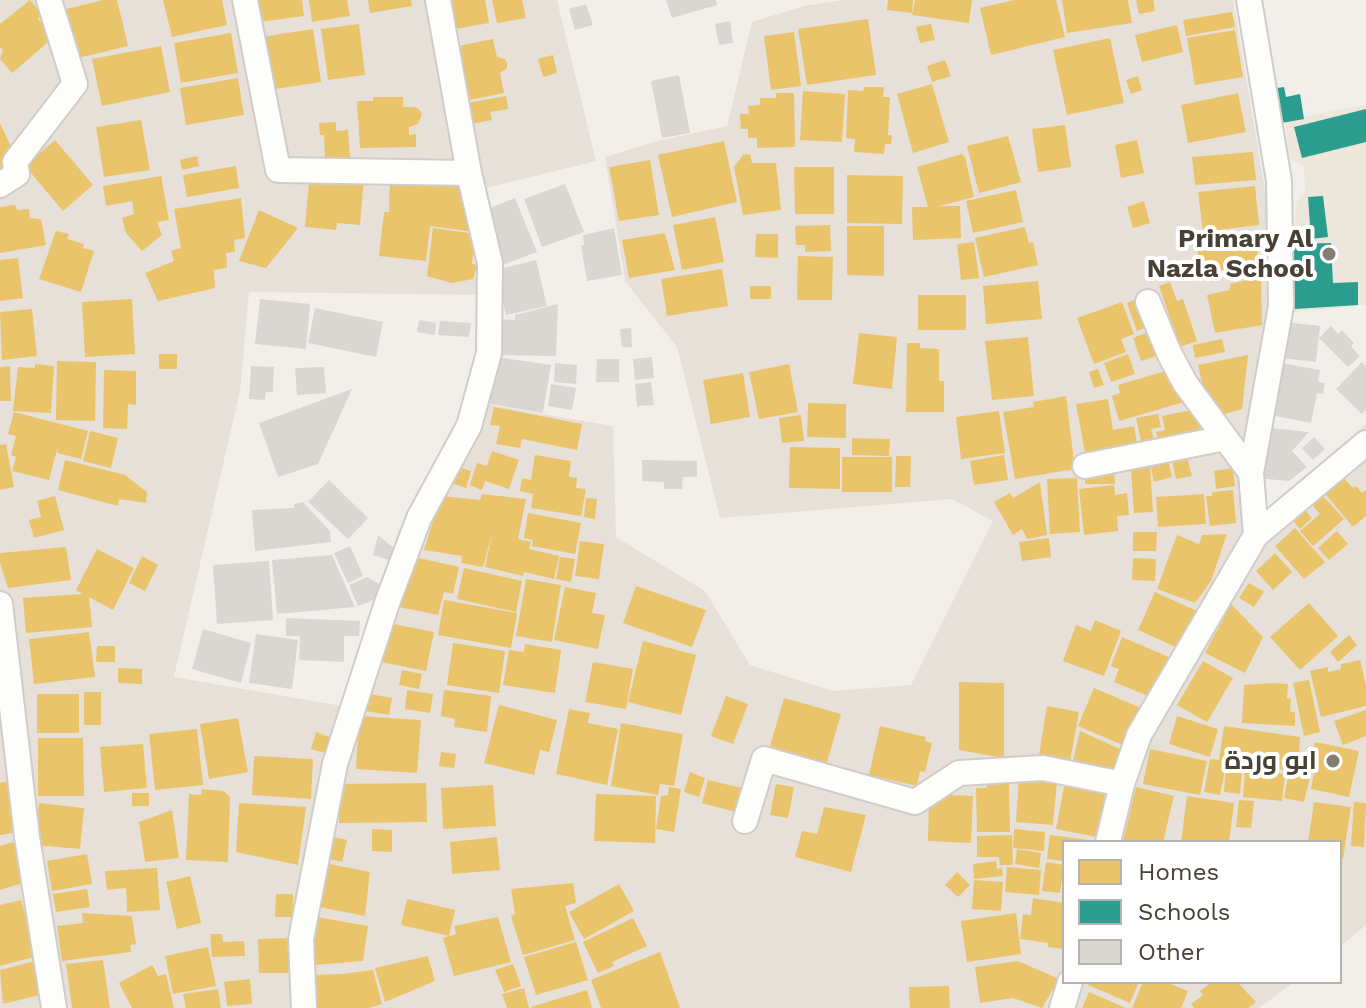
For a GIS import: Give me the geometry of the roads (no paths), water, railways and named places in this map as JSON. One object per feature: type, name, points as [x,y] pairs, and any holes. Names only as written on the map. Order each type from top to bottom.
[{"type":"street","points":[[0,185],[17,174],[15,162],[75,84],[49,0]]},
{"type":"street","points":[[245,0],[278,170],[469,173]]},
{"type":"street","points":[[304,1008],[301,939],[335,764],[403,560],[419,518],[469,426],[489,353],[490,263],[469,173],[438,0]]},
{"type":"street","points":[[1249,0],[1279,181],[1281,306],[1251,473],[1256,535]]},
{"type":"street","points":[[1148,302],[1185,383],[1251,473]]},
{"type":"street","points":[[1085,466],[1225,438]]},
{"type":"street","points":[[1108,840],[1122,784],[1139,735],[1256,535],[1366,443]]},
{"type":"street","points":[[0,604],[27,837],[54,1008]]},
{"type":"street","points":[[745,821],[764,759],[915,802],[959,773],[1043,768],[1122,784]]},
{"type":"street","points":[[1062,1008],[1069,984]]},
{"type":"place","name":"Primary Al Nazla School","points":[[1329,254]]},
{"type":"place","name":"ابو وردة","points":[[1333,761]]}]
